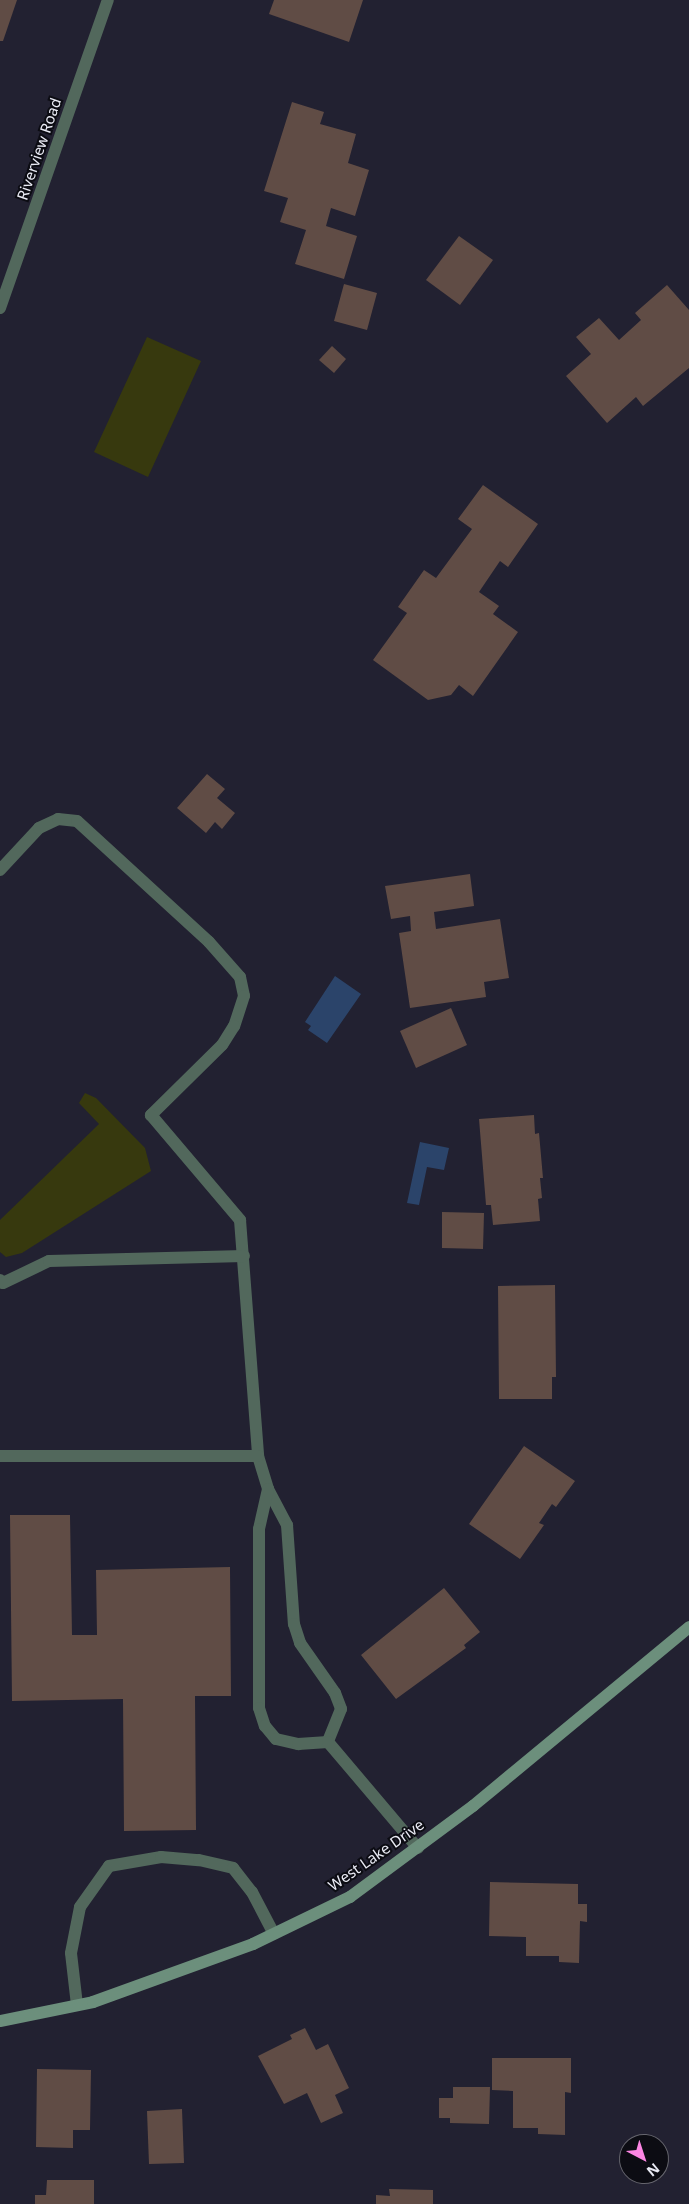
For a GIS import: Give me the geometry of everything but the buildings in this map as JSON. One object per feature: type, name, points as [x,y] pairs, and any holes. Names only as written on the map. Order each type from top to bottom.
[{"type":"main road","name":"West Lake Drive","points":[[0,2020],[93,2002],[274,1934],[350,1897],[473,1806],[689,1627]]},
{"type":"street","name":"Riverview Road","points":[[0,308],[108,0]]},
{"type":"street","points":[[0,870],[39,828],[58,819],[77,821],[209,942],[240,977],[244,996],[242,1010],[226,1039],[151,1115],[240,1220],[258,1456],[268,1489],[287,1526],[294,1624],[300,1643],[335,1693],[340,1709],[328,1742]]},
{"type":"street","points":[[1,1286],[49,1261],[244,1256]]},
{"type":"street","points":[[0,1456],[258,1456]]},
{"type":"street","points":[[268,1489],[258,1529],[260,1708],[265,1726],[276,1739],[298,1744],[328,1742]]},
{"type":"street","points":[[328,1742],[418,1848]]},
{"type":"street","points":[[77,2005],[71,1952],[80,1907],[109,1866],[161,1857],[199,1860],[233,1868],[252,1892],[274,1934]]},
{"type":"shaded area","points":[[147,337],[201,361],[148,477],[94,452]]},
{"type":"shaded area","points":[[85,1093],[96,1098],[145,1148],[151,1171],[22,1253],[6,1257],[0,1252],[0,1220],[99,1124],[79,1103]]},
{"type":"water","points":[[335,976],[361,994],[327,1043],[308,1030],[311,1026],[305,1022]]},
{"type":"water","points":[[420,1142],[449,1148],[444,1170],[427,1167],[419,1205],[407,1203]]}]
